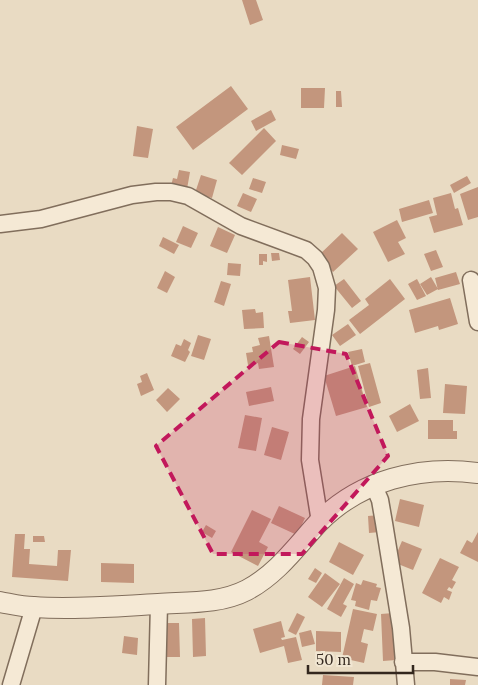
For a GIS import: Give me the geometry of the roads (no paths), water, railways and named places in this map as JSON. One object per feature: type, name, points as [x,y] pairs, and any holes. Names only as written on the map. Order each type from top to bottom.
[{"type":"street","points":[[0,224],[41,219],[132,195],[171,192],[188,196],[241,226],[306,250],[315,258],[321,267],[327,288],[326,310],[311,419],[310,460],[320,522]]},
{"type":"street","points":[[471,280],[478,322]]},
{"type":"street","points":[[0,602],[34,608],[100,607],[210,601],[246,590],[275,571],[320,522],[341,503],[373,484],[426,472],[478,473]]},
{"type":"street","points":[[373,484],[380,500],[384,523],[401,628],[406,685]]},
{"type":"street","points":[[157,685],[159,604]]},
{"type":"street","points":[[11,685],[34,608]]},
{"type":"street","points":[[403,662],[435,662],[478,667]]}]
